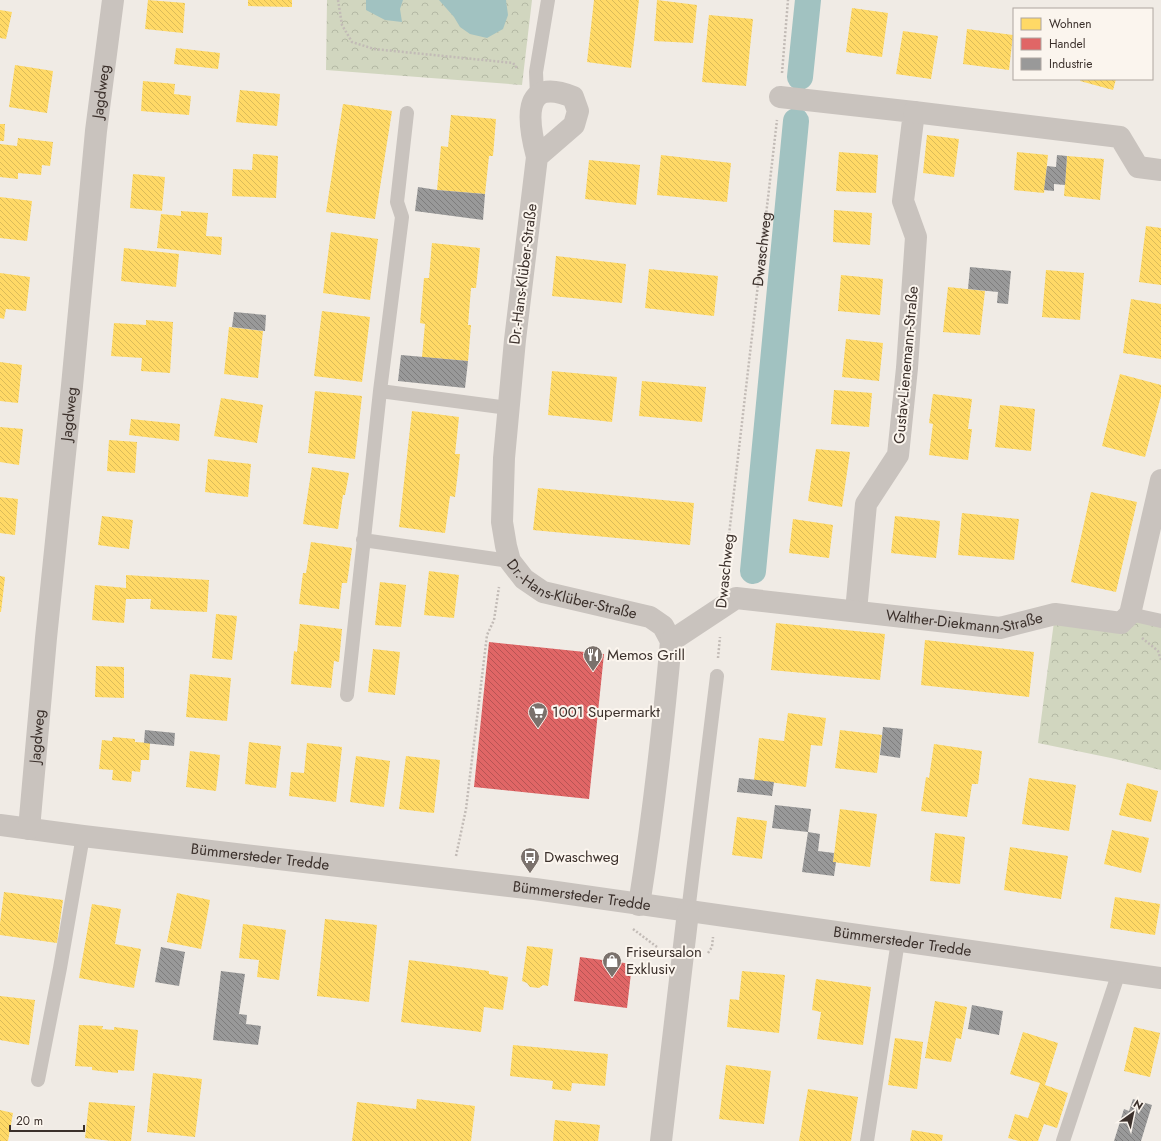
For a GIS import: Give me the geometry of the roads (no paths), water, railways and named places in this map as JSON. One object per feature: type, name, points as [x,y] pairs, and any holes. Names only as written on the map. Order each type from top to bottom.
[{"type":"street","name":"Jagdweg","points":[[29,829],[46,638],[96,130],[113,0]]},
{"type":"street","points":[[536,96],[548,91],[561,92],[573,97],[578,110],[574,125],[537,156]]},
{"type":"street","name":"Dr.-Hans-Klüber-Straße","points":[[536,96],[531,108],[530,121],[532,138],[537,156],[516,332],[504,458],[502,522],[506,546],[510,561],[524,579],[543,592],[650,617],[663,626],[671,641]]},
{"type":"street","points":[[780,97],[1120,137],[1138,167],[1161,170]]},
{"type":"street","name":"Gustav-Lienemann-Straße","points":[[856,611],[866,504],[898,455],[916,237],[903,201],[914,112]]},
{"type":"street","points":[[1130,614],[1161,480]]},
{"type":"street","name":"Walther-Diekmann-Straße","points":[[671,641],[736,598],[1000,628],[1055,614],[1121,623],[1130,614]]},
{"type":"street","points":[[640,904],[661,743],[671,641]]},
{"type":"street","name":"Bümmersteder Tredde","points":[[0,825],[452,879],[640,904],[1161,978]]},
{"type":"street","points":[[661,1141],[688,912]]},
{"type":"lane","points":[[536,96],[536,72],[548,0]]},
{"type":"lane","points":[[346,695],[380,390],[402,217],[397,202],[407,114]]},
{"type":"lane","points":[[380,390],[508,408]]},
{"type":"lane","points":[[364,540],[510,561]]},
{"type":"lane","points":[[1130,614],[1161,621]]},
{"type":"lane","points":[[688,912],[717,676]]},
{"type":"lane","points":[[38,1080],[60,968],[83,836]]},
{"type":"lane","points":[[867,1141],[898,941]]},
{"type":"lane","points":[[1063,1141],[1119,972]]},
{"type":"water","points":[[366,0],[403,0],[400,9],[402,22],[385,20],[366,10]]},
{"type":"water","points":[[439,0],[506,0],[508,15],[503,29],[487,38],[470,34],[460,27],[454,17]]},
{"type":"waterway","points":[[800,77],[808,0]]},
{"type":"waterway","points":[[753,571],[796,121]]},
{"type":"place","name":"Memos Grill","points":[[593,672]]},
{"type":"place","name":"1001 Supermarkt","points":[[538,729]]},
{"type":"place","name":"Dwaschweg","points":[[530,874]]},
{"type":"place","name":"Friseursalon Exklusiv","points":[[612,978]]}]
